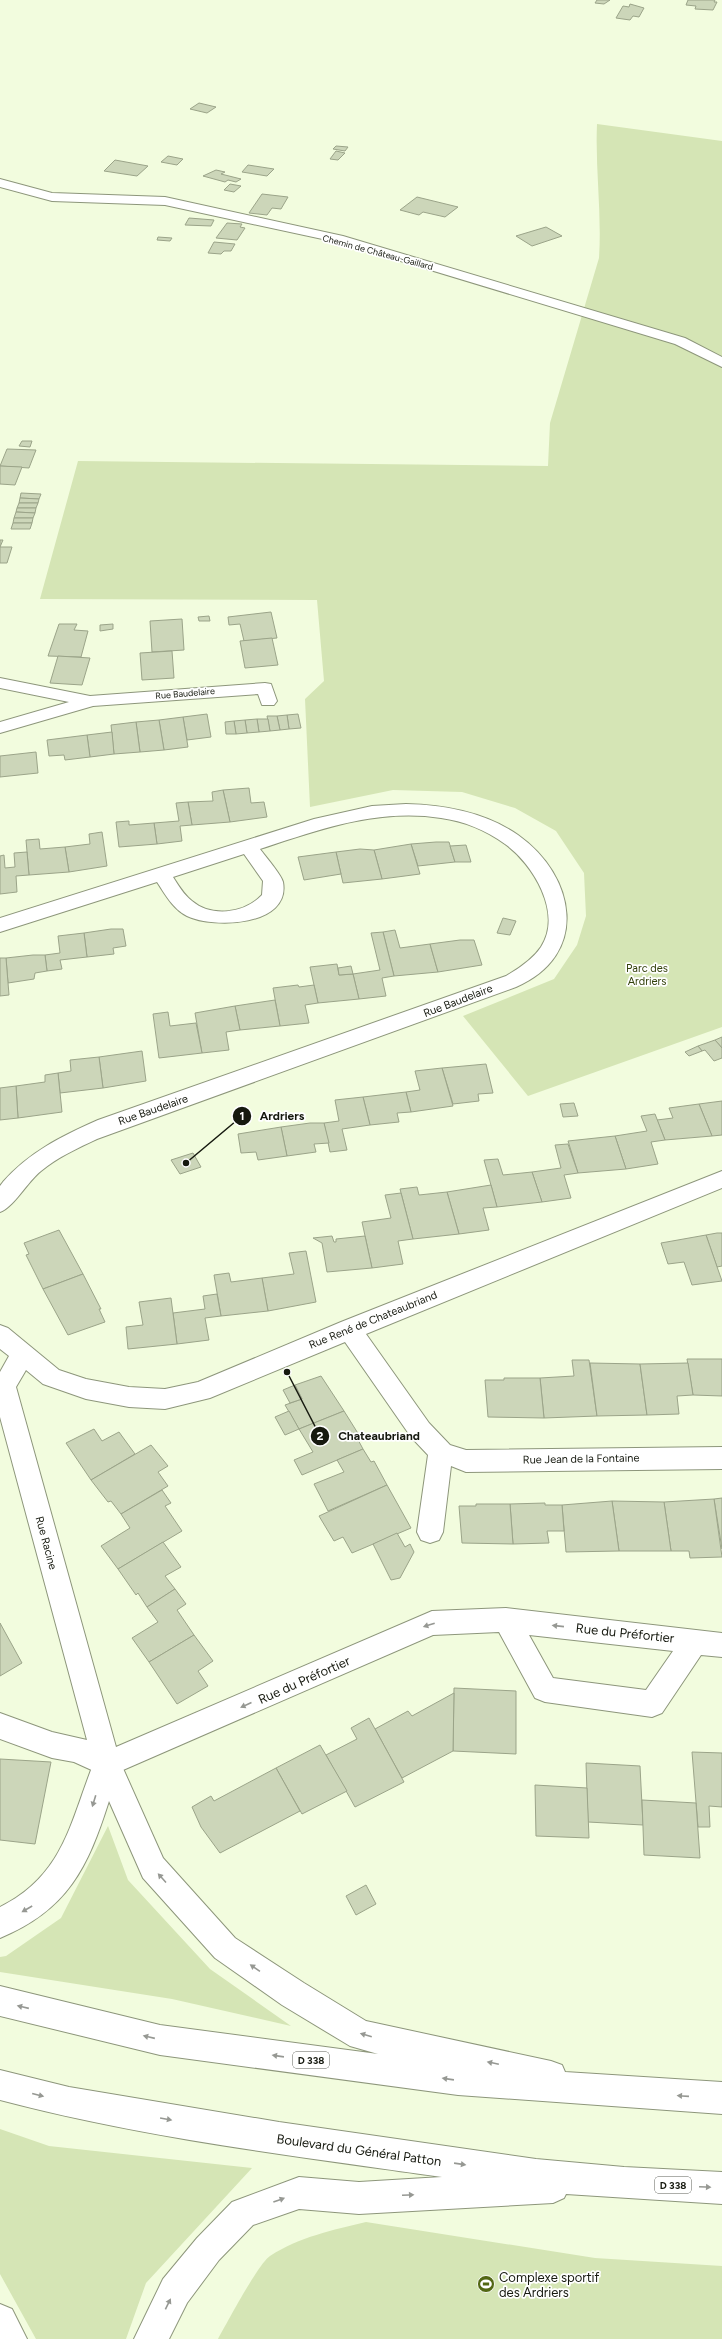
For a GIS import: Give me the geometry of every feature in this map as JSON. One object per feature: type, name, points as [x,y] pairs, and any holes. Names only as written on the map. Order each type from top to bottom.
[{"type":"main road","name":"Chemin de Château-Gaillard","points":[[0,183],[52,197],[125,201],[165,201],[259,223],[343,240],[680,341],[722,363]]},
{"type":"main road","name":"Rue Baudelaire","points":[[0,682],[92,701]]},
{"type":"main road","name":"Rue Baudelaire","points":[[0,728],[92,701],[265,688],[268,701]]},
{"type":"main road","name":"Rue Baudelaire","points":[[0,925],[321,823],[372,811],[403,809],[456,815],[478,822],[513,840],[538,866],[554,898],[558,921],[552,946],[543,957],[519,977],[453,1003],[106,1126],[69,1141],[40,1158],[13,1183],[0,1204]]},
{"type":"main road","points":[[161,874],[184,906],[196,914],[211,918],[249,913],[261,908],[272,896],[273,882],[248,846]]},
{"type":"main road","name":"Rue René de Chateaubriand","points":[[24,1353],[51,1377],[86,1389],[129,1397],[165,1399],[201,1391],[349,1329],[722,1179]]},
{"type":"main road","name":"Rue Jean de la Fontaine","points":[[349,1329],[420,1430],[441,1452],[466,1461],[722,1458]]},
{"type":"main road","points":[[0,1335],[24,1353]]},
{"type":"main road","name":"Rue Racine","points":[[24,1353],[4,1388],[106,1764],[153,1868],[225,1948],[293,1994],[361,2035],[627,2092]]},
{"type":"main road","points":[[430,1532],[441,1452]]},
{"type":"main road","name":"Rue du Préfortier","points":[[506,1620],[545,1689],[652,1704],[695,1641]]},
{"type":"main road","name":"Rue du Préfortier","points":[[106,1764],[432,1624],[506,1620],[722,1645]]},
{"type":"main road","points":[[0,1726],[52,1745],[77,1749],[106,1764],[85,1832],[72,1862],[40,1901],[0,1923]]},
{"type":"main road","name":"D 338","points":[[0,2002],[160,2040],[458,2080],[722,2098]]},
{"type":"main road","name":"Boulevard du Général Patton","points":[[0,2085],[69,2103],[279,2138],[536,2175],[624,2183],[722,2188]]},
{"type":"main road","name":"D 338","points":[[151,2339],[175,2290],[208,2249],[243,2214],[298,2193],[359,2198],[624,2183]]},
{"type":"main road","points":[[0,2321],[10,2339]]},
{"type":"green space","name":"Parc des Ardriers","points":[[597,124],[722,141],[722,1027],[528,1096],[463,1016],[554,979],[577,945],[586,916],[584,873],[556,831],[515,808],[462,792],[393,790],[310,807],[305,699],[324,681],[317,600],[40,599],[78,461],[548,466],[550,423],[599,258],[600,224]]},
{"type":"green space","points":[[108,1826],[128,1880],[210,1969],[291,2026],[172,1999],[0,1972],[0,1957],[6,1956],[61,1918]]},
{"type":"green space","points":[[0,2129],[49,2146],[252,2168],[146,2283],[126,2339],[36,2339],[0,2274]]},
{"type":"green space","name":"Complexe sportif des Ardriers","points":[[366,2222],[595,2258],[722,2266],[722,2339],[218,2339],[258,2270],[270,2256],[281,2249],[304,2239]]},
{"type":"building","points":[[597,0],[610,0],[604,4],[595,3]]},
{"type":"building","points":[[688,0],[715,0],[714,2],[717,2],[713,10],[695,9],[696,6],[686,5]]},
{"type":"building","points":[[630,4],[644,8],[639,17],[633,16],[630,20],[616,18],[623,6],[629,7]]},
{"type":"building","points":[[199,103],[216,107],[207,113],[190,109]]},
{"type":"building","points":[[336,146],[348,147],[345,151],[333,149]]},
{"type":"building","points":[[336,151],[345,153],[338,160],[330,159]]},
{"type":"building","points":[[168,156],[183,159],[177,165],[161,162]]},
{"type":"building","points":[[115,160],[148,166],[137,176],[104,171]]},
{"type":"building","points":[[248,165],[274,169],[267,176],[242,172]]},
{"type":"building","points":[[216,170],[225,172],[221,174],[241,179],[236,182],[228,180],[225,182],[203,176]]},
{"type":"building","points":[[230,184],[241,186],[234,192],[224,190]]},
{"type":"building","points":[[262,194],[288,197],[281,209],[272,208],[267,215],[249,213]]},
{"type":"building","points":[[417,197],[458,207],[445,217],[423,212],[419,215],[400,210]]},
{"type":"building","points":[[189,218],[214,220],[211,226],[185,225]]},
{"type":"building","points":[[227,223],[242,224],[240,227],[245,228],[237,240],[216,238]]},
{"type":"building","points":[[546,227],[562,236],[532,246],[516,236]]},
{"type":"building","points":[[158,237],[172,238],[170,241],[157,240]]},
{"type":"building","points":[[214,242],[235,244],[231,251],[224,251],[221,254],[208,253]]},
{"type":"building","points":[[22,441],[32,441],[30,447],[19,446]]},
{"type":"building","points":[[7,449],[36,450],[29,468],[0,466]]},
{"type":"building","points":[[0,466],[22,467],[15,485],[0,484]]},
{"type":"building","points":[[21,493],[41,494],[39,499],[20,498]]},
{"type":"building","points":[[20,498],[39,499],[38,503],[19,503]]},
{"type":"building","points":[[19,503],[38,503],[36,508],[17,508]]},
{"type":"building","points":[[17,508],[36,508],[35,513],[16,512]]},
{"type":"building","points":[[16,512],[35,513],[33,518],[14,518]]},
{"type":"building","points":[[14,518],[33,518],[32,523],[13,523]]},
{"type":"building","points":[[13,523],[32,523],[30,529],[11,529]]},
{"type":"building","points":[[0,540],[3,540],[0,547]]},
{"type":"building","points":[[0,547],[12,547],[7,563],[0,563]]},
{"type":"building","points":[[271,612],[277,638],[244,641],[240,624],[229,625],[228,617]]},
{"type":"building","points":[[209,616],[210,621],[199,621],[198,617]]},
{"type":"building","points":[[182,619],[184,650],[152,652],[150,621]]},
{"type":"building","points":[[59,624],[77,624],[74,630],[88,631],[81,657],[48,656]]},
{"type":"building","points":[[113,624],[113,629],[100,631],[100,625]]},
{"type":"building","points":[[272,638],[278,665],[245,668],[240,641]]},
{"type":"building","points":[[172,651],[174,678],[142,680],[140,653]]},
{"type":"building","points":[[58,656],[90,658],[82,685],[50,683]]},
{"type":"building","points":[[207,714],[211,737],[187,740],[183,717]]},
{"type":"building","points":[[298,714],[301,728],[289,729],[287,715]]},
{"type":"building","points":[[287,715],[289,729],[280,730],[277,716]]},
{"type":"building","points":[[267,716],[277,716],[280,730],[270,731]]},
{"type":"building","points":[[183,717],[188,747],[164,750],[159,720]]},
{"type":"building","points":[[257,719],[268,719],[270,731],[259,732]]},
{"type":"building","points":[[257,719],[259,732],[247,733],[245,720]]},
{"type":"building","points":[[159,720],[164,750],[140,752],[136,722]]},
{"type":"building","points":[[245,720],[247,733],[236,734],[234,721]]},
{"type":"building","points":[[234,721],[236,734],[226,734],[225,722]]},
{"type":"building","points":[[136,722],[140,752],[114,754],[111,725]]},
{"type":"building","points":[[112,732],[114,754],[90,757],[87,735]]},
{"type":"building","points":[[87,735],[90,757],[65,760],[64,755],[49,756],[47,740]]},
{"type":"building","points":[[36,752],[38,773],[0,777],[0,756]]},
{"type":"building","points":[[249,788],[251,803],[264,802],[267,817],[230,822],[223,790]]},
{"type":"building","points":[[223,790],[230,822],[192,825],[188,802],[213,801],[212,792]]},
{"type":"building","points":[[188,802],[192,825],[180,826],[182,841],[157,844],[154,823],[179,821],[176,803]]},
{"type":"building","points":[[129,821],[129,825],[154,823],[157,844],[119,847],[116,822]]},
{"type":"building","points":[[102,832],[107,866],[69,872],[65,847],[90,844],[89,834]]},
{"type":"building","points":[[39,839],[40,849],[65,847],[69,872],[29,875],[26,840]]},
{"type":"building","points":[[449,842],[455,862],[418,866],[411,844]]},
{"type":"building","points":[[411,844],[420,874],[382,879],[374,850]]},
{"type":"building","points":[[466,845],[471,862],[455,862],[450,846]]},
{"type":"building","points":[[360,849],[374,850],[382,879],[343,883],[336,852]]},
{"type":"building","points":[[27,852],[29,875],[16,876],[17,892],[0,894],[0,856],[4,855],[5,868],[15,867],[14,853]]},
{"type":"building","points":[[336,852],[341,874],[304,880],[298,857]]},
{"type":"building","points":[[503,918],[516,921],[510,935],[497,933]]},
{"type":"building","points":[[111,929],[123,929],[126,946],[113,948],[114,954],[87,957],[84,933]]},
{"type":"building","points":[[395,930],[400,948],[430,944],[438,972],[394,976],[383,932]]},
{"type":"building","points":[[383,932],[394,976],[382,978],[386,996],[359,999],[353,974],[380,970],[371,933]]},
{"type":"building","points":[[84,933],[87,957],[60,960],[62,969],[47,971],[45,955],[60,953],[58,936]]},
{"type":"building","points":[[460,940],[474,940],[482,965],[438,972],[430,944]]},
{"type":"building","points":[[45,955],[47,971],[35,973],[34,979],[8,983],[6,958]]},
{"type":"building","points":[[0,958],[6,958],[9,995],[0,996]]},
{"type":"building","points":[[337,964],[339,975],[353,974],[359,999],[318,1003],[310,967]]},
{"type":"building","points":[[351,966],[353,974],[339,975],[338,968]]},
{"type":"building","points":[[298,985],[299,987],[314,985],[318,1003],[305,1005],[309,1023],[280,1026],[273,988]]},
{"type":"building","points":[[275,1000],[280,1026],[240,1030],[235,1006]]},
{"type":"building","points":[[235,1006],[240,1030],[226,1032],[229,1050],[202,1053],[195,1013]]},
{"type":"building","points":[[168,1012],[170,1026],[196,1023],[202,1053],[159,1058],[153,1014]]},
{"type":"building","points":[[722,1037],[722,1048],[715,1040]]},
{"type":"building","points":[[715,1040],[722,1048],[722,1058],[714,1061],[705,1050],[702,1051],[698,1046]]},
{"type":"building","points":[[698,1046],[702,1051],[689,1056],[685,1052]]},
{"type":"building","points":[[142,1051],[146,1081],[103,1088],[99,1057]]},
{"type":"building","points":[[99,1057],[103,1088],[60,1093],[58,1073],[71,1071],[70,1060]]},
{"type":"building","points":[[486,1064],[493,1093],[478,1094],[479,1101],[453,1104],[442,1068]]},
{"type":"building","points":[[442,1068],[453,1106],[411,1112],[406,1092],[420,1090],[415,1071]]},
{"type":"building","points":[[58,1073],[62,1112],[18,1118],[16,1086],[45,1082],[45,1075]]},
{"type":"building","points":[[16,1086],[18,1118],[0,1120],[0,1088]]},
{"type":"building","points":[[406,1092],[411,1112],[397,1113],[399,1122],[370,1125],[363,1097]]},
{"type":"building","points":[[363,1097],[370,1125],[342,1129],[347,1150],[330,1152],[324,1123],[339,1121],[335,1100]]},
{"type":"building","points":[[722,1101],[722,1135],[712,1136],[699,1104]]},
{"type":"building","points":[[574,1103],[578,1116],[563,1117],[560,1104]]},
{"type":"building","points":[[699,1104],[712,1136],[665,1140],[657,1120],[673,1118],[669,1108]]},
{"type":"building","points":[[655,1114],[665,1140],[651,1142],[658,1164],[626,1169],[615,1136],[647,1131],[641,1116]]},
{"type":"building","points":[[310,1123],[324,1123],[329,1143],[314,1144],[316,1152],[287,1156],[281,1127]]},
{"type":"building","points":[[281,1127],[287,1156],[258,1160],[256,1152],[241,1153],[238,1134]]},
{"type":"building","points":[[615,1136],[626,1169],[578,1173],[568,1141]]},
{"type":"building","points":[[568,1144],[578,1173],[564,1175],[571,1198],[542,1202],[532,1172],[561,1168],[555,1145]]},
{"type":"building","points":[[193,1153],[201,1167],[180,1174],[171,1160]]},
{"type":"building","points":[[498,1159],[503,1175],[532,1172],[542,1202],[497,1207],[484,1160]]},
{"type":"building","points":[[491,1185],[497,1207],[483,1208],[489,1230],[459,1234],[447,1192]]},
{"type":"building","points":[[417,1187],[419,1195],[447,1192],[459,1234],[413,1239],[400,1189]]},
{"type":"building","points":[[401,1193],[413,1239],[398,1241],[403,1264],[372,1268],[362,1222],[391,1218],[385,1195]]},
{"type":"building","points":[[59,1230],[83,1274],[43,1289],[26,1255],[29,1254],[24,1243]]},
{"type":"building","points":[[722,1233],[722,1266],[717,1267],[706,1235]]},
{"type":"building","points":[[706,1235],[722,1281],[692,1285],[684,1262],[668,1264],[661,1243]]},
{"type":"building","points":[[332,1236],[334,1242],[336,1242],[336,1239],[365,1236],[372,1268],[327,1272],[322,1243],[313,1238]]},
{"type":"building","points":[[306,1251],[316,1302],[268,1311],[262,1278],[294,1274],[289,1253]]},
{"type":"building","points":[[229,1273],[231,1282],[262,1278],[268,1311],[221,1316],[214,1275]]},
{"type":"building","points":[[83,1274],[101,1309],[99,1309],[105,1322],[68,1335],[43,1289]]},
{"type":"building","points":[[217,1294],[221,1316],[205,1318],[209,1340],[177,1344],[173,1313],[205,1309],[203,1296]]},
{"type":"building","points":[[171,1298],[177,1344],[128,1349],[126,1327],[143,1325],[139,1302]]},
{"type":"building","points":[[687,1359],[722,1359],[722,1396],[693,1395]]},
{"type":"building","points":[[572,1360],[589,1360],[597,1416],[544,1418],[540,1378],[574,1376]]},
{"type":"building","points":[[590,1363],[640,1364],[647,1415],[597,1416]]},
{"type":"building","points":[[688,1363],[693,1395],[677,1396],[679,1414],[647,1415],[640,1364]]},
{"type":"building","points":[[321,1376],[344,1411],[299,1429],[285,1405],[302,1399],[295,1385]]},
{"type":"building","points":[[504,1378],[540,1378],[544,1418],[488,1417],[485,1380],[504,1380]]},
{"type":"building","points":[[295,1385],[302,1399],[290,1403],[283,1390]]},
{"type":"building","points":[[289,1411],[299,1429],[285,1435],[275,1417]]},
{"type":"building","points":[[344,1411],[359,1435],[356,1436],[363,1449],[302,1475],[294,1460],[313,1452],[299,1429]]},
{"type":"building","points":[[94,1429],[102,1441],[119,1432],[135,1454],[91,1480],[66,1443]]},
{"type":"building","points":[[151,1445],[168,1466],[158,1472],[168,1486],[121,1514],[111,1501],[108,1502],[91,1480]]},
{"type":"building","points":[[363,1449],[371,1462],[374,1461],[387,1485],[328,1511],[314,1484],[344,1472],[337,1460]]},
{"type":"building","points":[[387,1485],[411,1528],[352,1553],[343,1537],[334,1541],[319,1516]]},
{"type":"building","points":[[162,1490],[171,1503],[165,1506],[182,1531],[118,1569],[101,1546],[130,1528],[121,1514]]},
{"type":"building","points":[[722,1498],[722,1549],[714,1499]]},
{"type":"building","points":[[714,1499],[722,1557],[690,1558],[689,1551],[671,1551],[664,1502]]},
{"type":"building","points":[[612,1501],[664,1502],[671,1551],[619,1551]]},
{"type":"building","points":[[612,1501],[619,1551],[566,1552],[562,1505]]},
{"type":"building","points":[[545,1503],[545,1505],[562,1505],[564,1531],[547,1531],[549,1543],[513,1544],[510,1504]]},
{"type":"building","points":[[476,1504],[510,1504],[513,1544],[462,1543],[459,1506],[476,1506]]},
{"type":"building","points":[[397,1533],[405,1547],[410,1544],[414,1552],[400,1578],[391,1580],[373,1544]]},
{"type":"building","points":[[163,1542],[181,1567],[165,1576],[175,1589],[147,1607],[138,1593],[136,1595],[118,1569]]},
{"type":"building","points":[[175,1589],[186,1604],[177,1610],[194,1635],[149,1662],[132,1638],[158,1622],[147,1607]]},
{"type":"building","points":[[0,1623],[22,1663],[0,1676]]},
{"type":"building","points":[[194,1635],[213,1661],[198,1671],[208,1686],[177,1704],[149,1662]]},
{"type":"building","points":[[454,1688],[516,1691],[516,1754],[453,1751]]},
{"type":"building","points":[[454,1693],[453,1751],[402,1778],[375,1729],[408,1711],[412,1716]]},
{"type":"building","points":[[369,1718],[404,1782],[355,1807],[326,1755],[357,1739],[351,1728]]},
{"type":"building","points":[[320,1745],[347,1791],[302,1814],[276,1768]]},
{"type":"building","points":[[692,1752],[722,1753],[722,1807],[709,1806],[710,1827],[698,1827]]},
{"type":"building","points":[[0,1759],[51,1762],[35,1844],[0,1840]]},
{"type":"building","points":[[586,1763],[640,1766],[643,1825],[588,1822]]},
{"type":"building","points":[[276,1768],[300,1811],[220,1853],[201,1827],[192,1807],[211,1796],[214,1801]]},
{"type":"building","points":[[535,1785],[587,1788],[589,1838],[536,1836]]},
{"type":"building","points":[[642,1800],[696,1803],[700,1858],[644,1855]]},
{"type":"building","points":[[366,1885],[376,1904],[356,1915],[346,1896]]},
{"type":"place","name":"Ardriers","points":[[186,1163]]},
{"type":"place","name":"Chateaubriand","points":[[287,1372]]},
{"type":"place","name":"Complexe sportif des Ardriers","points":[[486,2284]]}]
